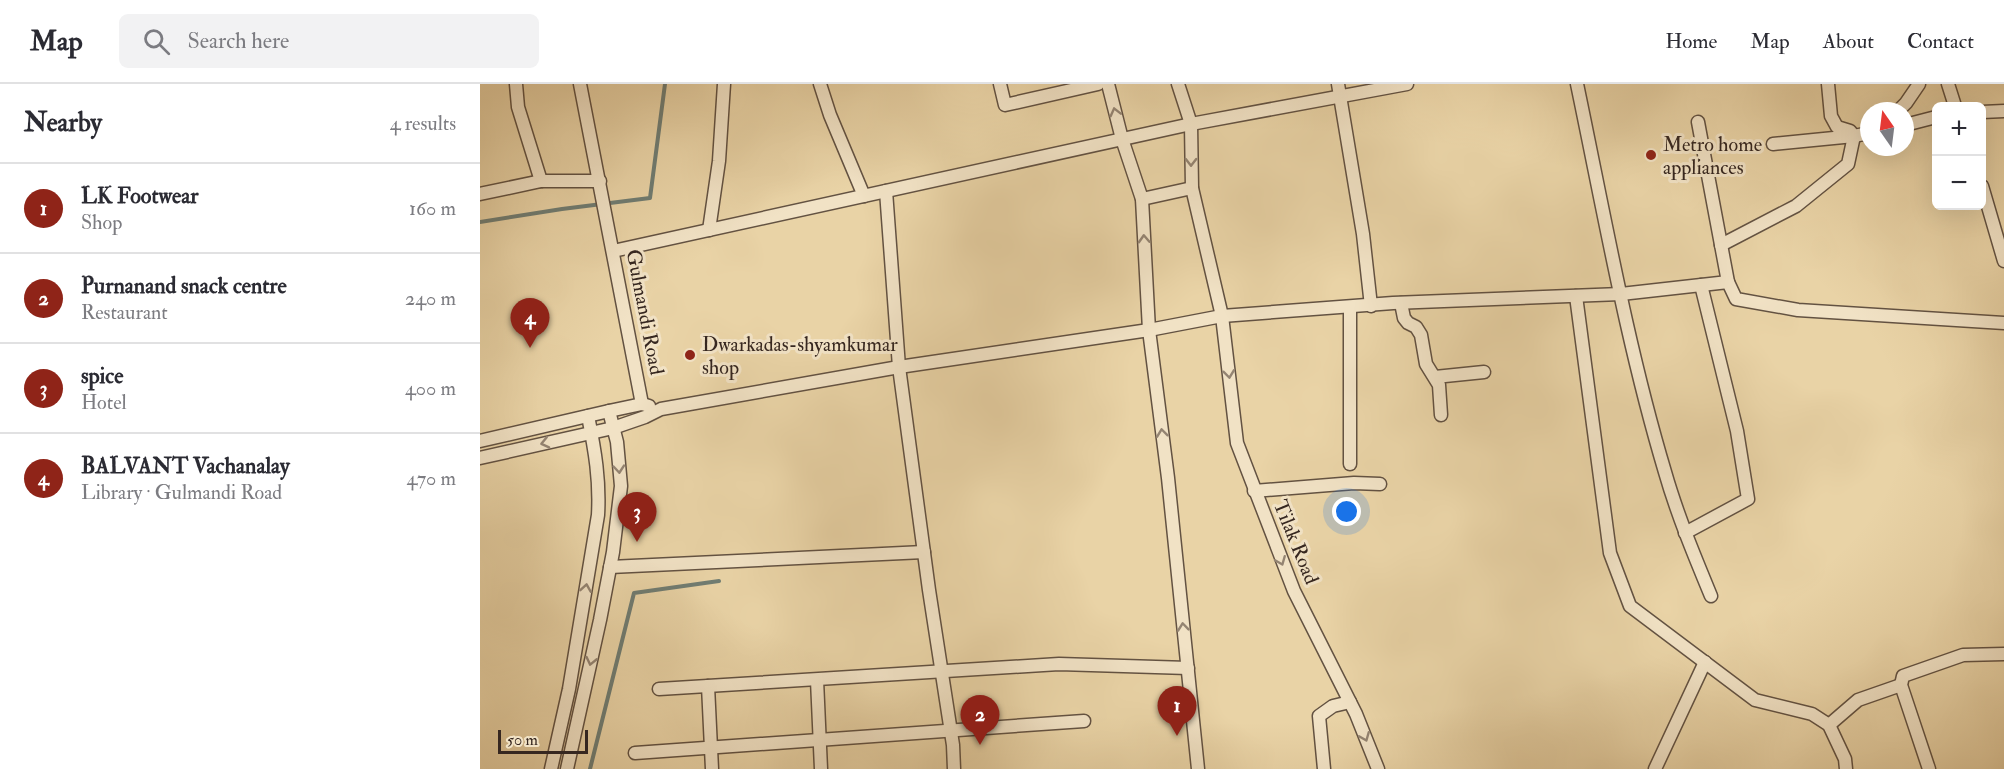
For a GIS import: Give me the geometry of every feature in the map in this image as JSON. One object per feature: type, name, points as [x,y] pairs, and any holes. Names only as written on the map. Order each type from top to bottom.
[{"type":"street","points":[[516,84],[518,107],[542,181]]},
{"type":"street","name":"Gulmandi Road","points":[[580,84],[642,404]]},
{"type":"street","points":[[709,230],[719,161],[724,84]]},
{"type":"street","points":[[820,84],[830,115],[864,196]]},
{"type":"street","points":[[1000,84],[1005,105],[1098,84]]},
{"type":"street","points":[[1108,84],[1122,139],[1142,199],[1149,330],[1168,478],[1198,769]]},
{"type":"street","name":"Tilak Road","points":[[1178,84],[1191,124],[1192,188],[1222,316],[1237,443],[1294,591],[1350,702],[1378,769]]},
{"type":"street","points":[[613,251],[1339,90],[1407,84]]},
{"type":"street","points":[[1577,84],[1621,294],[1665,471],[1685,533],[1711,596]]},
{"type":"street","points":[[1828,84],[1831,116],[1837,127],[1850,131],[1854,136]]},
{"type":"street","points":[[1907,102],[1919,84]]},
{"type":"street","points":[[1948,84],[1954,102]]},
{"type":"street","points":[[1339,90],[1363,234],[1371,306]]},
{"type":"street","points":[[1986,112],[2004,111]]},
{"type":"street","points":[[1914,123],[1932,118]]},
{"type":"street","points":[[1698,122],[1728,282],[1736,299],[1798,310],[2004,323]]},
{"type":"street","points":[[1773,144],[1860,135]]},
{"type":"street","points":[[1721,245],[1796,206],[1848,164],[1854,136]]},
{"type":"street","points":[[480,194],[542,181],[601,186]]},
{"type":"street","points":[[1142,199],[1192,188]]},
{"type":"street","points":[[886,191],[899,367],[954,769]]},
{"type":"street","points":[[1986,200],[2004,261]]},
{"type":"street","points":[[480,458],[613,428],[661,409],[899,367],[1149,330],[1222,316],[1401,303],[1621,294],[1728,282]]},
{"type":"street","points":[[1685,533],[1748,499],[1737,431],[1701,285]]},
{"type":"street","points":[[1576,296],[1610,553],[1630,606],[1755,700],[1812,714],[1829,725],[1845,759],[1846,769]]},
{"type":"street","points":[[1401,303],[1404,318],[1416,327],[1421,335],[1426,364],[1439,385],[1441,415]]},
{"type":"street","points":[[1350,307],[1350,464]]},
{"type":"street","points":[[1435,377],[1484,372]]},
{"type":"street","points":[[480,441],[642,404],[661,409]]},
{"type":"street","points":[[567,769],[610,567],[621,486],[617,442],[609,411]]},
{"type":"street","points":[[551,769],[569,689],[598,515],[599,487],[595,447],[588,416]]},
{"type":"street","points":[[1254,492],[1354,483],[1380,484]]},
{"type":"street","points":[[610,567],[924,552]]},
{"type":"street","points":[[1929,769],[1902,685],[1903,676],[1963,655],[2004,654]]},
{"type":"street","points":[[1655,769],[1705,662]]},
{"type":"street","points":[[659,689],[1059,664],[1188,668]]},
{"type":"street","points":[[817,680],[821,769]]},
{"type":"street","points":[[1829,725],[1858,700],[1902,685]]},
{"type":"street","points":[[708,686],[712,769]]},
{"type":"street","points":[[1324,769],[1319,716],[1333,706],[1350,702]]},
{"type":"street","points":[[635,753],[1083,721]]},
{"type":"waterway","points":[[480,222],[650,198],[665,84]]},
{"type":"waterway","points":[[590,769],[634,593],[719,581]]},
{"type":"place","name":"Metro home appliances","points":[[1651,155]]},
{"type":"place","name":"BALVANT Vachanalay","points":[[530,348]]},
{"type":"place","name":"Dwarkadas-shyamkumar shop","points":[[690,355]]},
{"type":"place","name":"spice","points":[[637,542]]},
{"type":"place","name":"LK Footwear","points":[[1177,736]]},
{"type":"place","name":"Purnanand snack centre","points":[[980,745]]}]
